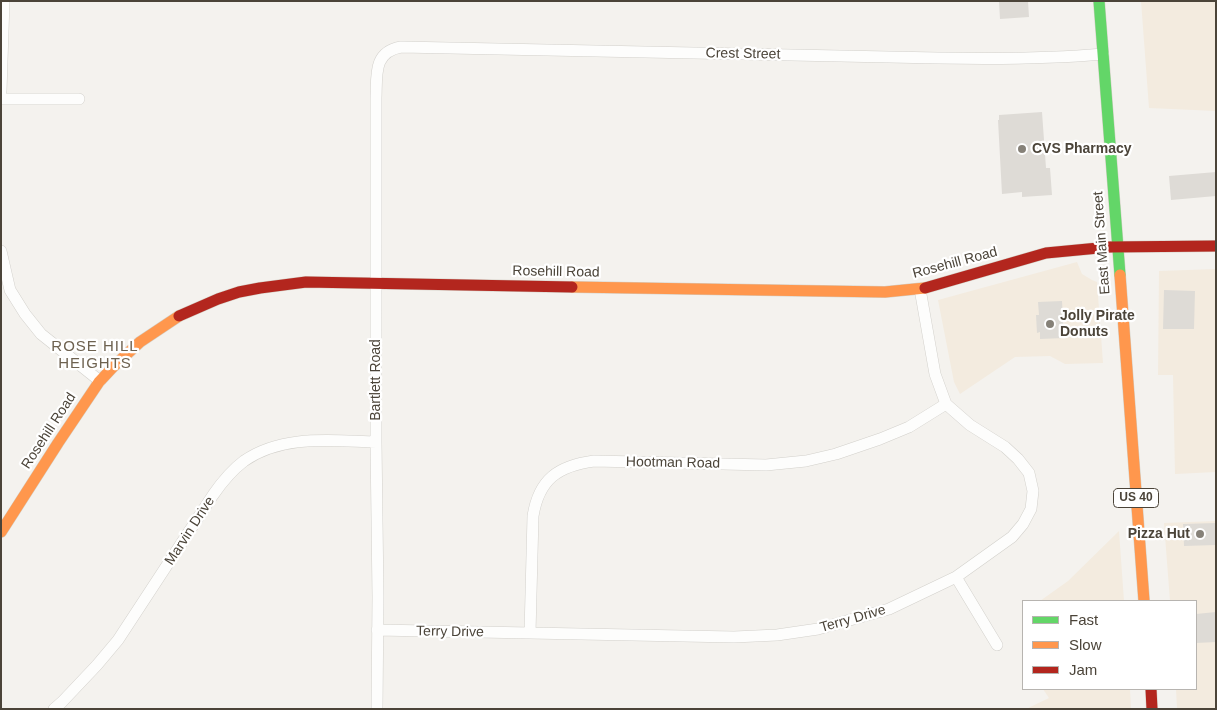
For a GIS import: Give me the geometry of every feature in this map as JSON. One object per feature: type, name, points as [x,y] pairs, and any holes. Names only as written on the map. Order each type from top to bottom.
[{"type":"street","points":[[1,91],[4,1]]},
{"type":"street","name":"East Main Street","points":[[1099,1],[1144,600]]},
{"type":"street","name":"Crest Street","points":[[385,54],[392,49],[401,47],[1022,59],[1103,54]]},
{"type":"street","name":"Bartlett Road","points":[[377,709],[376,98],[378,70],[380,61],[385,54]]},
{"type":"street","points":[[1,99],[79,99]]},
{"type":"street","name":"Rosehill Road","points":[[1,532],[100,381],[113,366],[155,331],[177,317],[221,297],[257,287],[306,282],[898,292],[920,289],[1046,253],[1084,248],[1216,246]]},
{"type":"street","points":[[1,251],[10,290],[25,314],[41,334],[100,381]]},
{"type":"street","name":"Terry Drive","points":[[377,630],[734,637],[777,635],[818,629],[889,609],[956,577],[1012,537],[1023,524],[1031,509],[1033,492],[1029,473],[1018,460],[1005,447],[970,425],[946,404],[935,374],[920,289]]},
{"type":"street","name":"Hootman Road","points":[[530,633],[533,516],[536,502],[543,488],[552,477],[565,468],[594,462],[766,465],[806,461],[836,454],[880,439],[909,427],[946,404]]},
{"type":"street","name":"Marvin Drive","points":[[54,709],[92,671],[118,640],[213,495],[224,480],[244,461],[261,451],[291,442],[306,440],[376,442]]},
{"type":"street","points":[[956,577],[997,645]]},
{"type":"street","points":[[1151,690],[1152,709]]},
{"type":"shaded area","points":[[1141,1],[1216,1],[1216,111],[1149,108]]},
{"type":"shaded area","points":[[1077,262],[1082,274],[1097,282],[1103,363],[1065,364],[1050,356],[1015,357],[960,394],[954,382],[938,300]]},
{"type":"shaded area","points":[[1216,269],[1216,472],[1175,474],[1173,375],[1158,375],[1159,271]]},
{"type":"shaded area","points":[[1216,521],[1216,709],[1177,709],[1176,690],[1197,690],[1197,600],[1170,600],[1164,523]]},
{"type":"shaded area","points":[[1119,531],[1124,600],[1041,600],[1068,581]]},
{"type":"shaded area","points":[[1044,690],[1130,690],[1131,709],[1026,709],[1049,698]]},
{"type":"building","points":[[999,1],[1028,1],[1029,17],[1000,19]]},
{"type":"building","name":"CVS Pharmacy","points":[[1042,112],[1046,168],[1050,168],[1052,195],[1022,197],[1022,192],[1002,194],[999,115]]},
{"type":"building","points":[[1216,172],[1216,196],[1171,200],[1169,176]]},
{"type":"building","points":[[1164,290],[1195,291],[1194,329],[1163,329]]},
{"type":"building","name":"Jolly Pirate Donuts","points":[[1062,301],[1064,338],[1040,339],[1040,332],[1037,333],[1036,315],[1039,315],[1038,302]]},
{"type":"building","name":"Pizza Hut","points":[[1216,523],[1216,545],[1184,546],[1183,524]]},
{"type":"building","points":[[1216,612],[1216,642],[1197,643],[1197,614]]},
{"type":"traffic: fast","points":[[1099,1],[1120,275]]},
{"type":"traffic: slow","points":[[1120,275],[1144,600]]},
{"type":"traffic: slow","points":[[572,287],[885,292],[925,288]]},
{"type":"traffic: slow","points":[[1,532],[99,382],[140,342],[179,316]]},
{"type":"traffic: jam","points":[[925,288],[1046,253],[1109,247],[1216,246]]},
{"type":"traffic: jam","points":[[179,316],[239,292],[306,282],[572,287]]},
{"type":"traffic: jam","points":[[1151,690],[1152,709]]},
{"type":"place","name":"CVS Pharmacy","points":[[1022,149]]},
{"type":"place","name":"Jolly Pirate Donuts","points":[[1050,324]]},
{"type":"place","name":"Pizza Hut","points":[[1200,534]]},
{"type":"district","name":"ROSE HILL HEIGHTS","points":[[95,356]]}]
